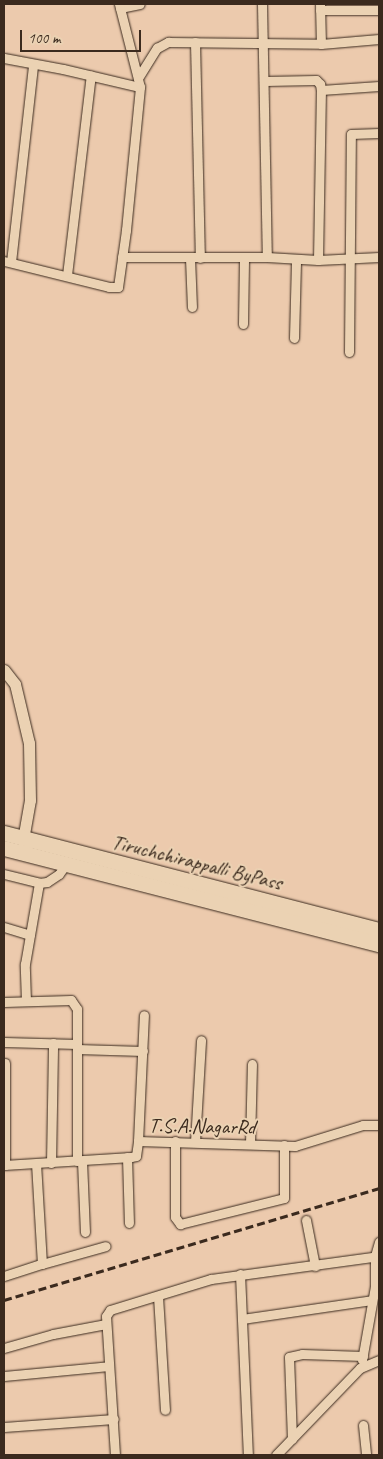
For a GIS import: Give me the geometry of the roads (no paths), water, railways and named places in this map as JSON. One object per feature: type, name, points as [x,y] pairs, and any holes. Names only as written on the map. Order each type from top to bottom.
[{"type":"highway","name":"Tiruchchirappalli ByPass","points":[[4,833],[11,844],[66,864],[379,944]]},
{"type":"highway","name":"Tiruchchirappalli ByPass","points":[[11,844],[379,930]]},
{"type":"street","points":[[33,65],[8,262],[67,275],[109,287],[118,287],[139,82],[119,6],[140,4]]},
{"type":"street","points":[[262,4],[267,257]]},
{"type":"street","points":[[321,44],[320,7],[379,10]]},
{"type":"street","points":[[139,82],[157,48],[168,42],[321,44],[379,39]]},
{"type":"street","points":[[196,42],[200,258]]},
{"type":"street","points":[[4,58],[33,65],[139,82]]},
{"type":"street","points":[[67,275],[91,75]]},
{"type":"street","points":[[265,81],[316,80],[320,84],[318,260]]},
{"type":"street","points":[[321,90],[379,86]]},
{"type":"street","points":[[349,352],[351,134],[379,133]]},
{"type":"street","points":[[122,257],[244,259],[267,257],[296,260],[379,257]]},
{"type":"street","points":[[190,258],[192,307]]},
{"type":"street","points":[[242,324],[244,259]]},
{"type":"street","points":[[294,338],[296,260]]},
{"type":"street","points":[[4,670],[15,684],[29,742],[30,800],[11,844]]},
{"type":"street","name":"Tiruchchirappalli ByPass","points":[[11,844],[88,864],[99,872]]},
{"type":"street","points":[[4,874],[39,883],[53,879],[66,864]]},
{"type":"street","points":[[26,1000],[25,964],[39,883]]},
{"type":"street","points":[[4,928],[30,934]]},
{"type":"street","points":[[4,1002],[71,1000],[77,1009],[79,1161],[85,1232]]},
{"type":"street","points":[[138,1141],[144,1015]]},
{"type":"street","points":[[195,1142],[200,1040]]},
{"type":"street","points":[[4,1042],[53,1043],[143,1051]]},
{"type":"street","points":[[51,1163],[53,1043]]},
{"type":"street","points":[[4,1165],[5,1063]]},
{"type":"street","points":[[250,1144],[252,1064]]},
{"type":"street","name":"T.S.A.NagarRd","points":[[4,1165],[136,1156],[138,1141],[295,1146],[363,1125],[379,1125]]},
{"type":"street","points":[[139,1126],[154,1142]]},
{"type":"street","points":[[174,1142],[175,1217],[180,1224],[284,1198],[284,1145]]},
{"type":"street","points":[[127,1157],[129,1223]]},
{"type":"street","points":[[36,1164],[42,1264]]},
{"type":"street","points":[[306,1220],[315,1266]]},
{"type":"street","points":[[360,1368],[375,1286],[379,1242]]},
{"type":"street","points":[[4,1276],[106,1246]]},
{"type":"street","points":[[114,1455],[114,1419],[106,1312],[210,1279],[377,1256]]},
{"type":"street","points":[[240,1274],[248,1455]]},
{"type":"street","points":[[158,1296],[165,1410]]},
{"type":"street","points":[[242,1319],[372,1300]]},
{"type":"street","points":[[4,1348],[53,1334],[106,1324]]},
{"type":"street","points":[[292,1439],[289,1357],[302,1354],[363,1356]]},
{"type":"street","points":[[276,1455],[360,1368],[379,1360]]},
{"type":"street","points":[[4,1376],[109,1366]]},
{"type":"street","points":[[4,1427],[114,1419]]},
{"type":"street","points":[[363,1425],[366,1455]]},
{"type":"railway","points":[[4,1300],[379,1188]]}]
